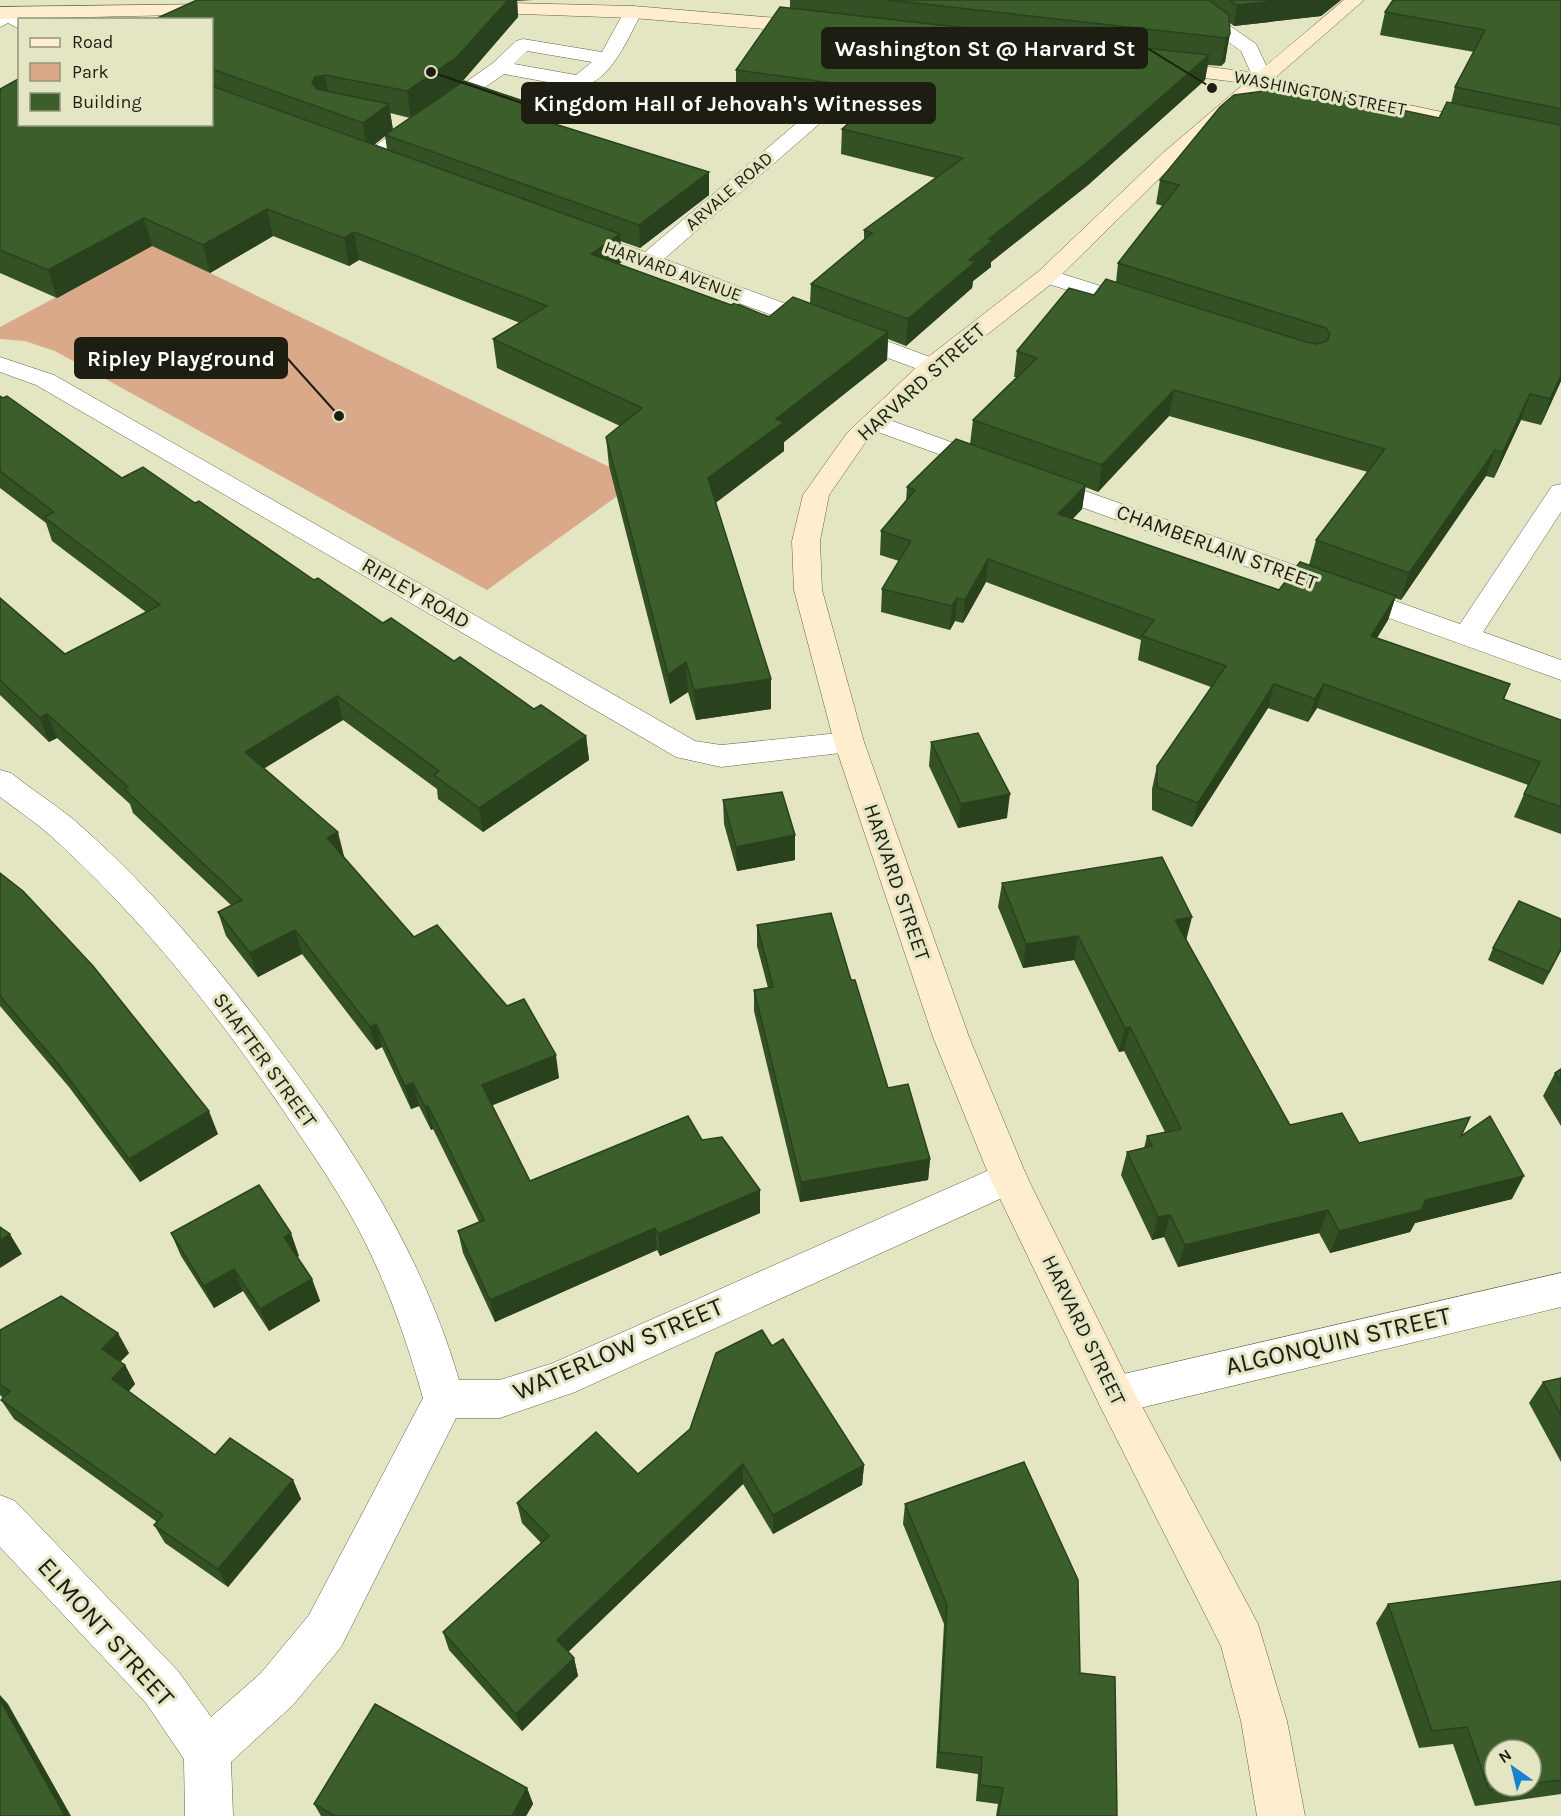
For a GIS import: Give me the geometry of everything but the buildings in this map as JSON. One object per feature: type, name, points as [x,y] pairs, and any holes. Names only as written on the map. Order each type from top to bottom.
[{"type":"main road","name":"HARVARD STREET","points":[[1281,1816],[1264,1721],[1242,1640],[1115,1395],[1009,1178],[951,1037],[849,742],[808,590],[806,541],[816,495],[856,438],[933,366],[1047,276],[1172,156],[1355,0]]},
{"type":"main road","points":[[451,8],[633,12],[733,18],[836,29]]},
{"type":"main road","points":[[7,18],[239,10]]},
{"type":"main road","name":"WASHINGTON STREET","points":[[1145,65],[1263,80],[1561,142]]},
{"type":"street","points":[[1179,0],[1196,9],[1248,48],[1263,80]]},
{"type":"street","points":[[500,67],[580,82],[608,59],[633,12]]},
{"type":"street","points":[[369,159],[500,67],[523,45],[608,59]]},
{"type":"street","name":"ARVALE ROAD","points":[[647,262],[811,121]]},
{"type":"street","points":[[394,122],[415,127]]},
{"type":"street","name":"HARVARD AVENUE","points":[[561,229],[933,366]]},
{"type":"street","points":[[1047,276],[1163,314]]},
{"type":"street","name":"RIPLEY ROAD","points":[[0,364],[45,380],[687,750],[721,756],[849,742]]},
{"type":"street","name":"CHAMBERLAIN STREET","points":[[873,422],[1561,670]]},
{"type":"street","points":[[1466,636],[1561,492]]},
{"type":"street","name":"SHAFTER STREET","points":[[0,781],[60,827],[147,912],[224,1001],[290,1091],[351,1181],[392,1256],[434,1364],[444,1399]]},
{"type":"street","name":"WATERLOW STREET","points":[[444,1399],[500,1399],[561,1379],[1009,1178]]},
{"type":"street","name":"ALGONQUIN STREET","points":[[1115,1395],[1561,1290]]},
{"type":"street","points":[[209,1816],[207,1752],[277,1689],[325,1631],[444,1399]]},
{"type":"street","name":"ELMONT STREET","points":[[0,1516],[162,1688],[207,1752]]},
{"type":"green space","points":[[152,246],[638,481],[487,590],[55,351],[25,341],[0,339],[0,327]]},
{"type":"place","name":"Kingdom Hall of Jehovah's Witnesses","points":[[431,72]]},
{"type":"place","name":"Washington St @ Harvard St","points":[[1212,88]]},
{"type":"place","name":"Ripley Playground","points":[[339,416]]}]
